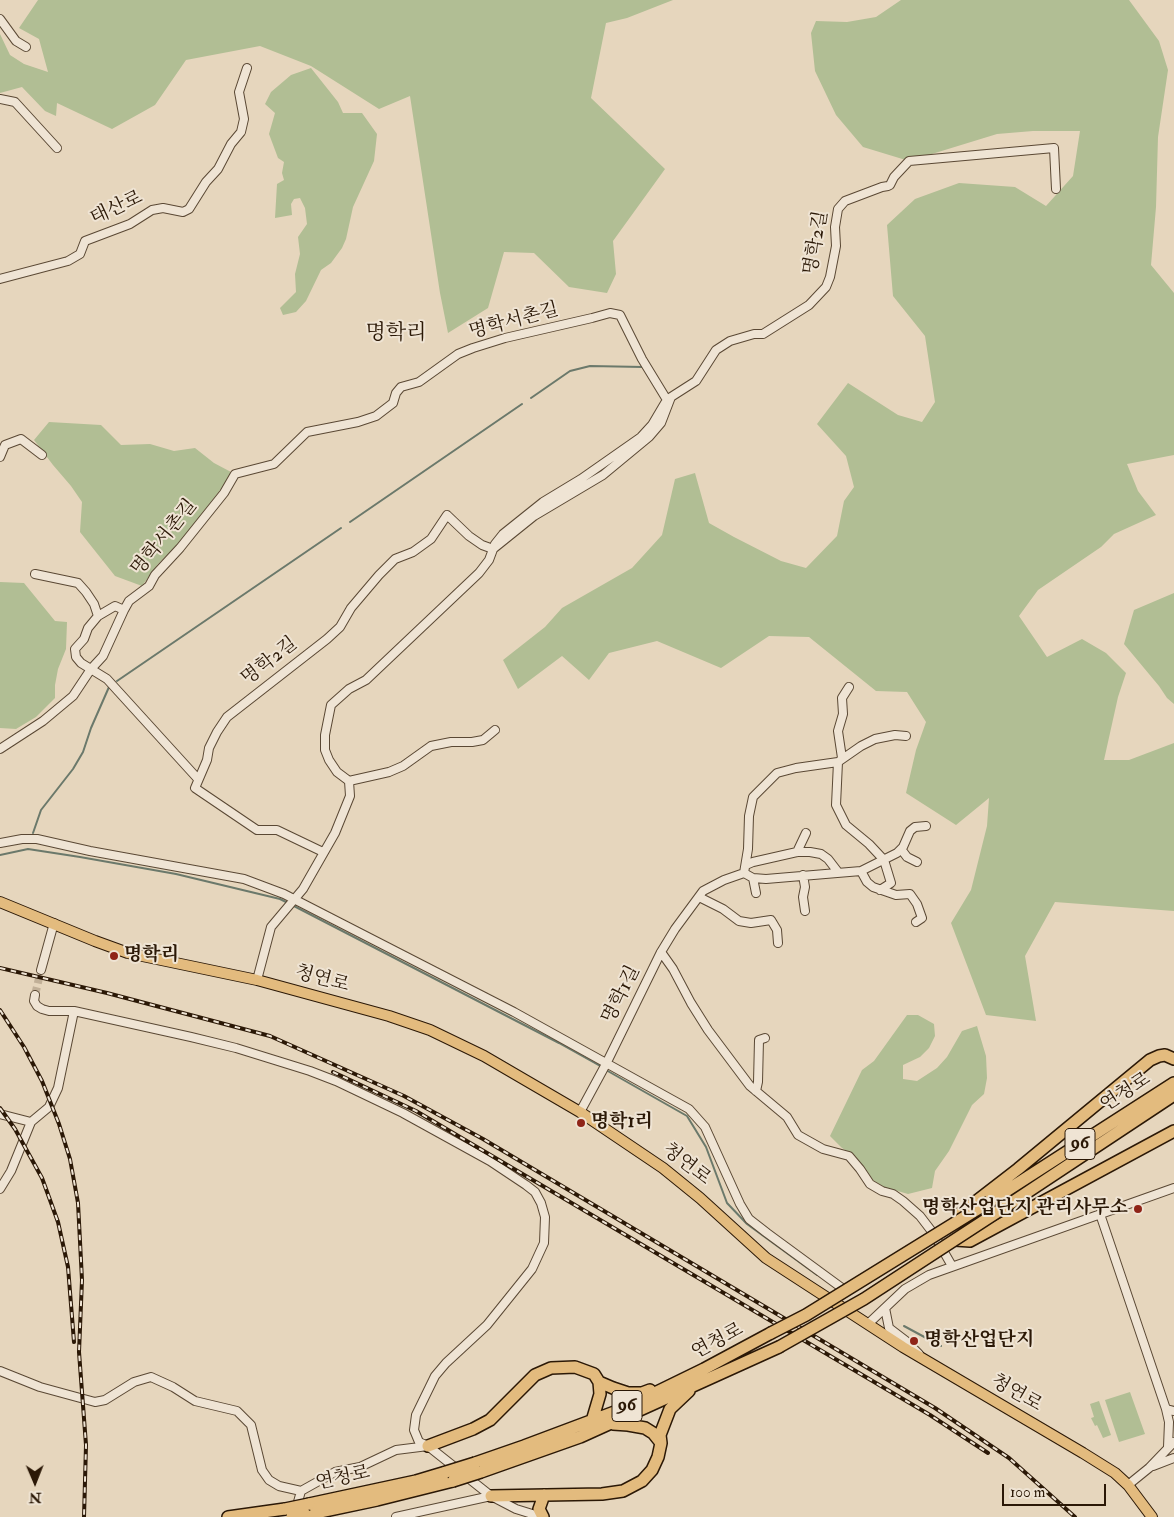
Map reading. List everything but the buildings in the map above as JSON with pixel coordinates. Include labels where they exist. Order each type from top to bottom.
[{"type":"highway","points":[[987,1198],[1150,1060],[1165,1055],[1174,1059]]},
{"type":"highway","name":"연청로","points":[[228,1517],[290,1514],[408,1482],[450,1476],[478,1467],[592,1421],[680,1381],[806,1315],[958,1221],[987,1198],[1173,1090]]},
{"type":"highway","name":"연청로","points":[[478,1467],[529,1456],[609,1424],[778,1347],[864,1299],[955,1240],[1173,1090]]},
{"type":"highway","points":[[955,1240],[970,1241],[1174,1131]]},
{"type":"highway","points":[[1161,1138],[1174,1138]]},
{"type":"highway","points":[[428,1446],[473,1429],[490,1420],[535,1375],[551,1368],[574,1366],[594,1374],[599,1382],[600,1394],[592,1421]]},
{"type":"highway","points":[[599,1382],[628,1393],[642,1393],[680,1381]]},
{"type":"highway","points":[[491,1496],[602,1494],[623,1491],[642,1482],[652,1470],[658,1457],[660,1435],[670,1409],[697,1383]]},
{"type":"highway","points":[[609,1424],[628,1424],[645,1428],[653,1433],[660,1443]]},
{"type":"highway","points":[[542,1517],[539,1509],[544,1495]]},
{"type":"main road","name":"청연로","points":[[0,902],[128,953],[257,980],[389,1016],[430,1030],[484,1056],[580,1112],[663,1168],[700,1198],[766,1258],[925,1360],[1084,1453],[1115,1474],[1128,1485],[1152,1517]]},
{"type":"street","points":[[0,19],[16,41],[26,47]]},
{"type":"street","name":"태산로","points":[[0,279],[68,261],[80,254],[85,241],[130,224],[152,210],[163,208],[183,212],[189,209],[206,182],[218,169],[231,144],[241,132],[244,119],[239,92],[248,68]]},
{"type":"street","points":[[0,99],[15,102],[57,148]]},
{"type":"street","name":"명학2길","points":[[350,781],[337,772],[325,750],[325,735],[331,705],[349,689],[366,680],[480,574],[503,534],[518,520],[641,437],[652,425],[671,397],[696,381],[716,350],[730,341],[754,334],[763,334],[809,306],[826,287],[830,277],[836,246],[838,209],[844,201],[889,185],[909,161],[1054,148],[1056,189]]},
{"type":"street","name":"명학서촌길","points":[[0,749],[43,721],[73,696],[91,669],[103,656],[129,602],[149,586],[224,493],[235,474],[274,464],[307,432],[376,416],[393,403],[396,393],[401,387],[418,382],[458,354],[473,348],[505,338],[610,312],[620,315],[642,359],[668,401]]},
{"type":"street","points":[[0,457],[5,445],[21,439],[42,455]]},
{"type":"street","name":"명학2길","points":[[198,779],[207,760],[209,748],[227,717],[327,639],[340,627],[351,608],[379,575],[395,559],[413,552],[430,539],[447,515],[469,536],[482,545],[493,549]]},
{"type":"street","points":[[35,574],[78,583],[94,604],[98,616]]},
{"type":"street","points":[[124,610],[115,606],[98,616],[88,628],[84,639],[75,649],[76,657],[81,663],[107,679],[198,779],[195,788],[258,830],[277,830],[323,852]]},
{"type":"street","points":[[849,687],[842,698],[843,714],[838,731],[840,760],[836,805],[846,824],[884,860],[891,883],[880,890]]},
{"type":"street","points":[[257,980],[271,927],[286,911],[311,876],[335,833],[350,796],[350,781],[389,772],[403,766],[430,746],[451,742],[483,740],[496,730]]},
{"type":"street","points":[[756,893],[753,878],[745,869],[749,816],[753,797],[777,773],[840,760],[860,746],[875,739],[895,735],[906,736]]},
{"type":"street","points":[[753,878],[766,879],[861,870],[884,860],[900,849],[910,831],[915,827],[926,826]]},
{"type":"street","points":[[797,852],[806,833]]},
{"type":"street","points":[[0,843],[22,839],[37,839],[244,880],[293,901],[514,1012],[690,1109],[705,1127],[740,1204],[750,1218],[767,1233],[846,1291]]},
{"type":"street","points":[[900,849],[907,857],[917,862]]},
{"type":"street","name":"명학1길","points":[[580,1112],[606,1064],[661,952],[675,929],[703,891],[745,869],[753,862],[797,852],[821,854],[828,859],[838,872]]},
{"type":"street","points":[[861,870],[867,882],[880,890],[896,895],[910,894],[917,904],[922,918],[916,922]]},
{"type":"street","points":[[803,874],[806,887],[803,897],[805,911]]},
{"type":"street","points":[[699,897],[723,909],[739,921],[751,923],[771,920],[777,930],[778,943]]},
{"type":"street","points":[[41,970],[54,923]]},
{"type":"street","points":[[661,952],[673,969],[708,1030],[750,1086],[786,1117],[798,1135],[823,1149],[849,1156],[870,1184],[882,1191],[893,1194],[920,1216],[933,1233],[952,1266]]},
{"type":"street","points":[[35,995],[34,1001],[37,1006],[49,1011],[74,1011],[209,1041],[310,1071],[366,1094],[433,1129],[514,1176],[535,1192],[545,1217],[544,1243],[540,1254],[532,1269],[501,1309],[435,1376],[416,1415],[414,1430],[419,1442],[428,1446],[491,1496],[516,1509],[542,1517]]},
{"type":"street","points":[[0,1189],[11,1172],[31,1122],[49,1107],[58,1088],[74,1011]]},
{"type":"street","points":[[756,1091],[759,1040],[765,1038]]},
{"type":"street","points":[[0,1114],[31,1122]]},
{"type":"street","points":[[868,1324],[913,1285],[929,1275],[1173,1189]]},
{"type":"street","points":[[1100,1214],[1170,1410],[1171,1445],[1149,1468],[1128,1485]]},
{"type":"street","points":[[885,1308],[889,1328],[906,1341],[925,1360]]},
{"type":"street","points":[[0,1371],[40,1387],[95,1402],[105,1400],[134,1382],[151,1377],[173,1387],[195,1401],[238,1411],[251,1425],[262,1470],[269,1480],[279,1486],[301,1491]]},
{"type":"street","points":[[290,1514],[301,1491],[335,1472],[360,1467],[396,1450],[428,1446]]},
{"type":"street","points":[[1149,1468],[1174,1458]]},
{"type":"street","points":[[396,1517],[491,1496]]},
{"type":"green space","points":[[38,0],[673,0],[627,18],[606,23],[591,98],[665,169],[613,241],[616,274],[607,293],[569,287],[534,253],[504,252],[488,308],[448,333],[440,293],[410,96],[379,109],[311,66],[260,46],[186,60],[155,105],[112,129],[57,103],[56,116],[45,111],[22,87],[0,93],[0,34],[10,55],[24,64],[48,72],[39,39],[19,28]]},
{"type":"green space","points":[[901,0],[1129,0],[1159,41],[1168,70],[1158,137],[1156,207],[1151,265],[1174,293],[1174,455],[1127,464],[1138,491],[1156,515],[1114,534],[1101,547],[1038,590],[1019,616],[1047,657],[1082,639],[1106,653],[1126,673],[1118,697],[1104,760],[1129,760],[1174,743],[1174,911],[1055,902],[1025,956],[1036,1021],[986,1015],[951,923],[971,890],[987,826],[989,798],[956,825],[906,793],[916,750],[926,722],[907,692],[876,691],[809,637],[769,636],[721,668],[657,641],[609,653],[589,680],[562,656],[518,689],[503,660],[545,627],[562,608],[632,568],[662,535],[675,479],[695,473],[709,523],[781,561],[806,568],[837,536],[844,501],[854,487],[846,456],[817,424],[848,383],[898,415],[922,422],[935,402],[925,336],[893,296],[887,225],[915,199],[959,183],[1015,187],[1046,206],[1073,176],[1080,131],[1033,131],[997,134],[909,161],[863,147],[836,115],[815,71],[811,33],[816,21],[847,22],[876,17]]},
{"type":"green space","points":[[311,68],[338,102],[343,113],[362,113],[377,134],[374,161],[353,207],[346,239],[342,248],[331,263],[321,270],[306,301],[296,312],[283,315],[280,308],[296,292],[295,274],[300,254],[298,237],[307,224],[305,208],[300,198],[294,199],[291,204],[292,215],[275,218],[277,184],[284,180],[282,173],[284,162],[278,158],[269,134],[275,113],[265,104],[271,92],[291,75]]},
{"type":"green space","points":[[49,422],[101,425],[121,445],[150,444],[174,451],[195,448],[214,463],[231,472],[224,485],[180,542],[158,564],[142,586],[115,576],[80,532],[82,502],[34,440]]},
{"type":"green space","points":[[0,582],[24,583],[55,621],[67,622],[66,649],[58,669],[55,698],[36,717],[16,729],[0,728]]},
{"type":"green space","points":[[1174,593],[1174,704],[1167,698],[1124,644],[1134,610]]},
{"type":"green space","points":[[907,1015],[918,1015],[934,1024],[935,1036],[929,1048],[920,1057],[903,1065],[903,1079],[917,1081],[937,1068],[947,1057],[962,1031],[977,1026],[986,1056],[987,1078],[984,1094],[972,1105],[949,1151],[935,1171],[932,1188],[908,1194],[884,1187],[873,1180],[856,1157],[842,1148],[830,1136],[862,1070],[874,1061]]},
{"type":"green space","points":[[1130,1392],[1145,1434],[1119,1442],[1105,1400]]},
{"type":"green space","points":[[1099,1401],[1111,1435],[1103,1438],[1097,1425],[1095,1426],[1091,1418],[1094,1417],[1090,1404]]},
{"type":"waterway","points":[[531,398],[570,371],[590,366],[643,367]]},
{"type":"waterway","points":[[350,522],[522,404]]},
{"type":"waterway","points":[[117,681],[341,528]]},
{"type":"waterway","points":[[33,833],[41,810],[73,769],[83,752],[109,687]]},
{"type":"waterway","points":[[0,855],[28,849],[80,857],[176,874],[280,899],[288,903]]},
{"type":"waterway","points":[[292,905],[602,1067]]},
{"type":"waterway","points":[[606,1070],[687,1116],[706,1147],[727,1203],[747,1224],[817,1275]]},
{"type":"waterway","points":[[904,1326],[941,1346]]},
{"type":"tunnel","points":[[35,995],[41,970]]},
{"type":"railway","points":[[0,968],[107,993],[270,1036],[404,1096],[483,1139],[935,1408],[1009,1458],[1075,1517]]},
{"type":"railway","points":[[0,1010],[24,1047],[42,1081],[70,1159],[78,1203],[82,1280],[79,1352],[86,1445],[84,1517]]},
{"type":"railway","points":[[333,1072],[416,1111],[930,1415],[988,1453]]},
{"type":"railway","points":[[0,1108],[15,1129],[42,1178],[58,1222],[68,1267],[74,1342]]},
{"type":"place","name":"명학리","points":[[114,956]]},
{"type":"place","name":"명학1리","points":[[581,1123]]},
{"type":"place","name":"명학산업단지 관리사무소","points":[[1138,1209]]},
{"type":"place","name":"명학산업단지","points":[[914,1341]]},
{"type":"district","name":"명학리","points":[[396,334]]}]
